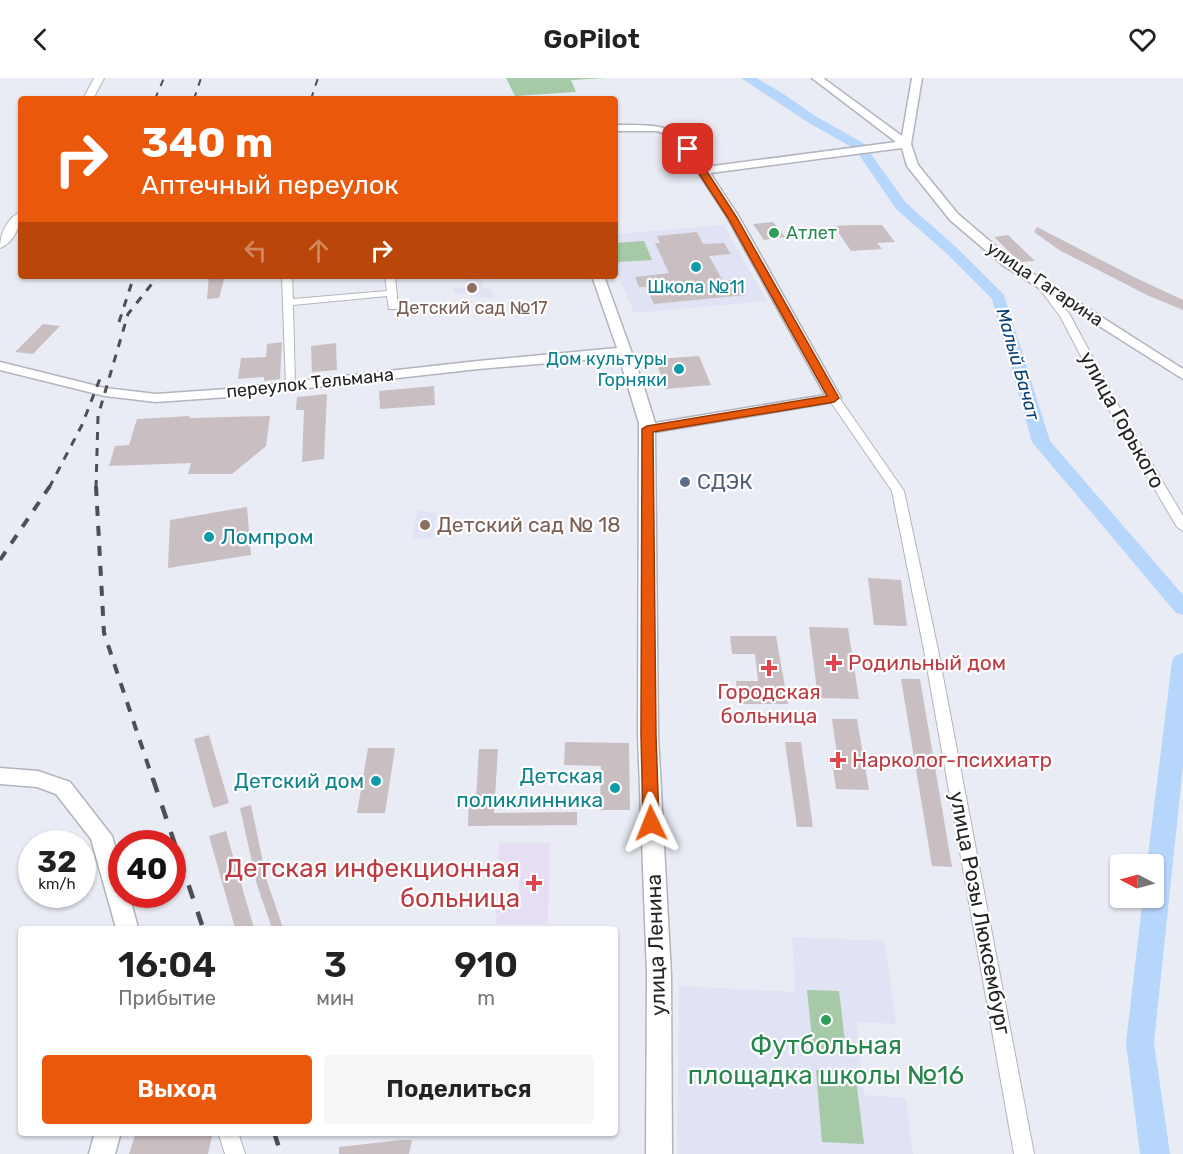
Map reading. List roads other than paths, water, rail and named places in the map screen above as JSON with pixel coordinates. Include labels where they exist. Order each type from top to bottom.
[{"type":"main road","points":[[90,96],[99,78]]},
{"type":"main road","points":[[0,244],[18,220]]},
{"type":"street","points":[[817,78],[906,144]]},
{"type":"street","points":[[906,144],[918,78]]},
{"type":"street","name":"улица Розы Люксембург","points":[[618,128],[646,126],[669,132],[688,149],[733,218],[834,398],[898,491],[933,663],[1024,1154]]},
{"type":"street","points":[[702,171],[906,144]]},
{"type":"street","name":"улица Гагарина","points":[[906,144],[913,165],[954,217],[1008,263],[1183,375]]},
{"type":"street","points":[[287,279],[290,385]]},
{"type":"street","points":[[390,279],[393,307]]},
{"type":"street","name":"улица Ленина","points":[[599,279],[636,384],[647,429],[648,735],[659,974],[659,1154]]},
{"type":"street","name":"улица Горького","points":[[1041,284],[1065,315],[1123,425],[1183,527]]},
{"type":"street","points":[[288,302],[392,293]]},
{"type":"street","name":"переулок Тельмана","points":[[0,366],[105,392],[156,398],[228,393],[623,352]]},
{"type":"street","points":[[647,429],[834,398]]},
{"type":"street","points":[[0,776],[38,779],[63,788],[101,836],[126,926]]},
{"type":"street","points":[[102,1154],[107,1136]]},
{"type":"street","points":[[229,1136],[235,1154]]},
{"type":"waterway","name":"Малый Бачат","points":[[747,78],[859,146],[901,206],[951,250],[999,298],[1041,442],[1183,608]]},
{"type":"waterway","name":"Малый Бачат","points":[[1155,1154],[1140,1043],[1183,661]]},
{"type":"railway","points":[[156,96],[164,78]]},
{"type":"railway","points":[[195,96],[201,78]]},
{"type":"railway","points":[[312,96],[318,78]]},
{"type":"railway","points":[[119,322],[133,279]]},
{"type":"railway","points":[[96,487],[98,416],[128,314],[156,279]]},
{"type":"railway","points":[[49,488],[82,425],[101,376]]},
{"type":"railway","points":[[0,560],[50,486]]},
{"type":"railway","points":[[96,487],[104,633],[153,780]]},
{"type":"railway","points":[[153,779],[202,926]]},
{"type":"railway","points":[[275,1136],[281,1154]]},
{"type":"place","name":"Атлет","points":[[774,233]]},
{"type":"place","name":"Школа №11","points":[[696,267]]},
{"type":"place","name":"Детский сад №17","points":[[472,288]]},
{"type":"place","name":"Дом культуры Горняки","points":[[679,369]]},
{"type":"place","name":"СДЭК","points":[[685,482]]},
{"type":"place","name":"Детский сад № 18","points":[[425,525]]},
{"type":"place","name":"Ломпром","points":[[209,537]]},
{"type":"place","name":"Родильный дом","points":[[834,663]]},
{"type":"place","name":"Городская больница","points":[[769,668]]},
{"type":"place","name":"Нарколог-психиатр","points":[[838,760]]},
{"type":"place","name":"Детский дом","points":[[376,781]]},
{"type":"place","name":"Детская поликлинника","points":[[615,788]]},
{"type":"place","name":"Детская инфекционная больница","points":[[534,883]]},
{"type":"place","name":"Футбольная площадка школы №16","points":[[826,1020]]}]
